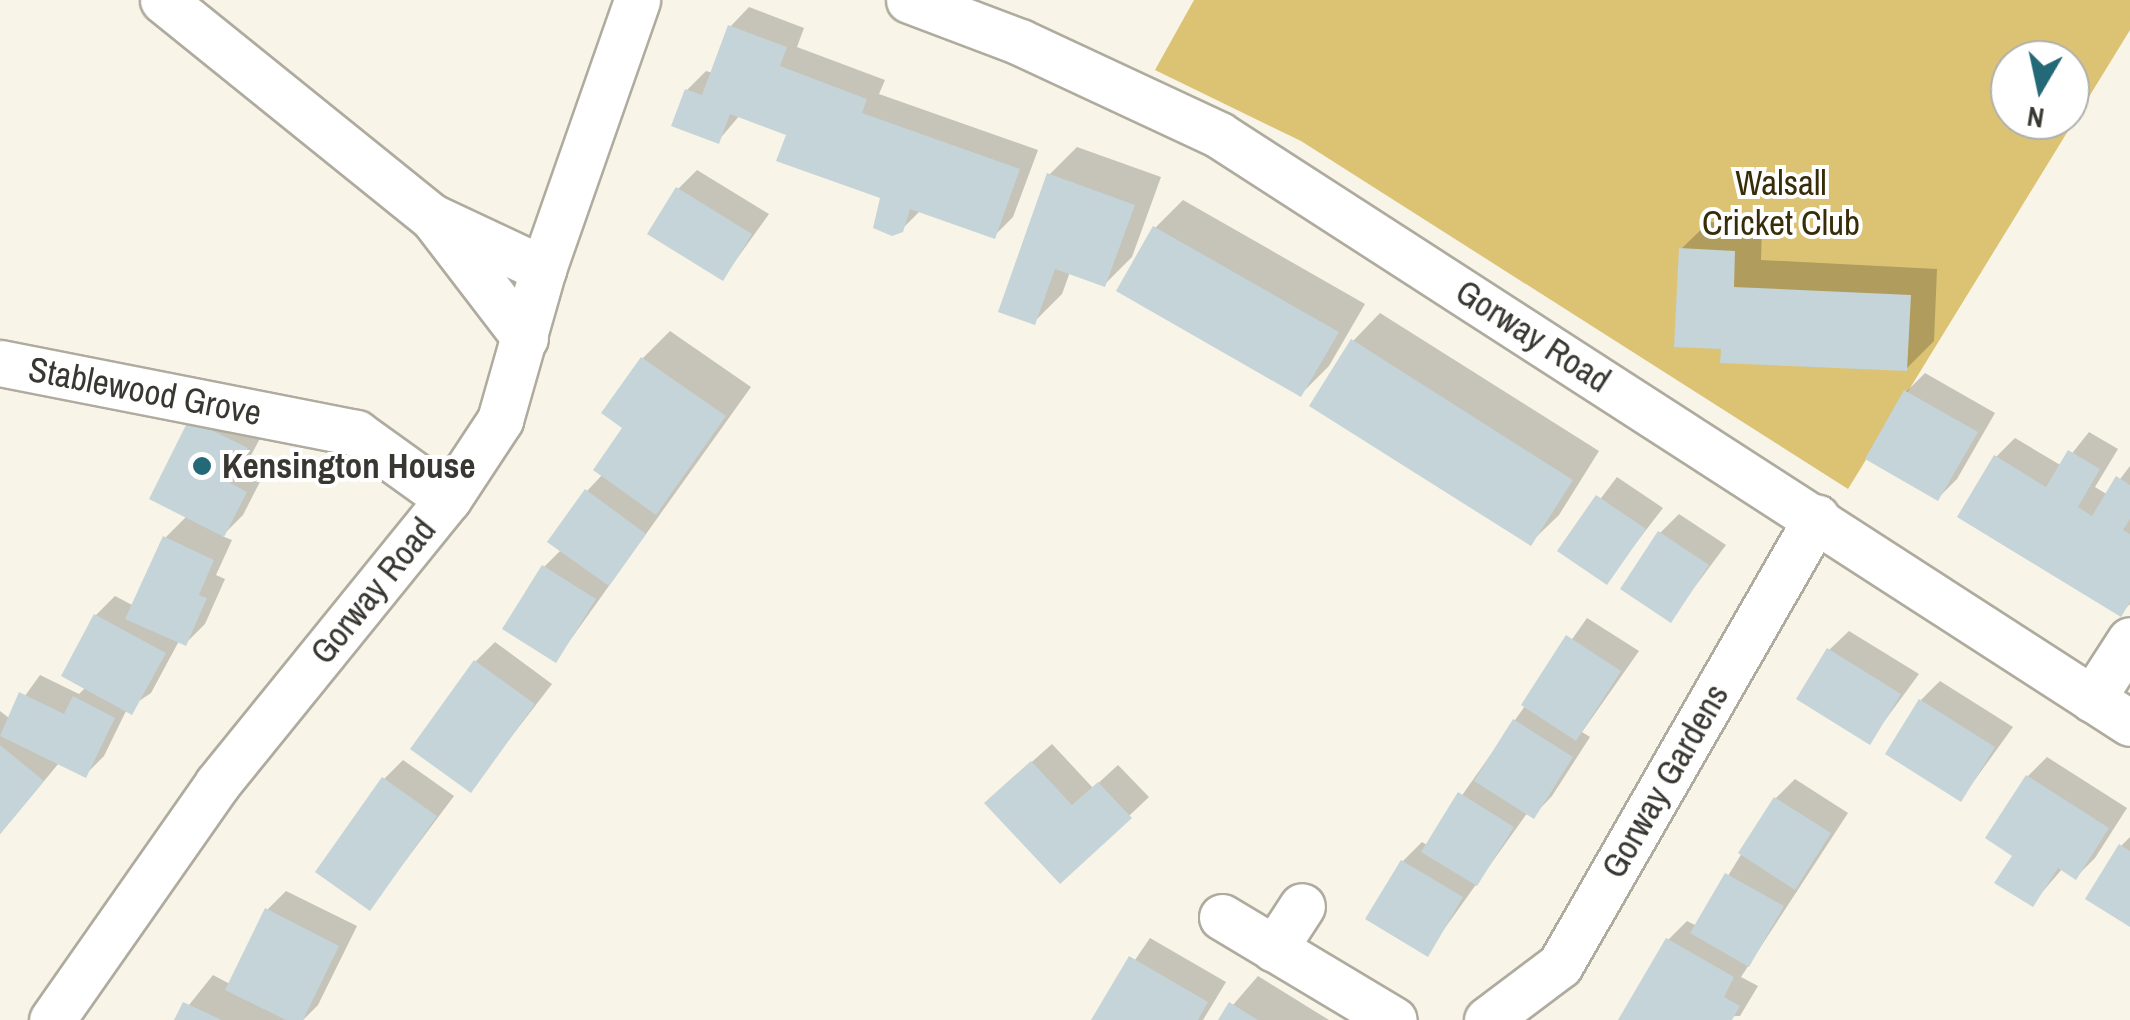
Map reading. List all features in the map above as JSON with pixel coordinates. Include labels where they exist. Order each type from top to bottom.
[{"type":"street","points":[[163,0],[432,217],[543,270]]},
{"type":"street","name":"Gorway Road","points":[[52,1020],[217,784],[448,499],[500,420],[543,270],[637,0]]},
{"type":"street","name":"Gorway Road","points":[[909,0],[1020,42],[1218,135],[1817,517],[2130,723]]},
{"type":"street","points":[[432,217],[525,338]]},
{"type":"street","name":"Stablewood Grove","points":[[0,362],[356,433],[448,499]]},
{"type":"street","name":"Gorway Gardens","points":[[1486,1020],[1560,965],[1817,517]]},
{"type":"street","points":[[2092,699],[2130,640]]},
{"type":"street","points":[[1274,949],[1302,906]]},
{"type":"street","points":[[1222,917],[1394,1020]]},
{"type":"green space","name":"Walsall Cricket Club","points":[[1194,0],[2130,0],[2130,30],[2090,95],[2090,40],[1990,40],[1990,140],[2062,140],[1848,489],[1301,141],[1155,70]]},
{"type":"building","points":[[728,25],[787,47],[780,66],[867,99],[862,113],[1020,169],[995,239],[910,209],[903,232],[892,236],[873,228],[880,198],[776,161],[786,135],[730,114],[719,144],[671,126],[685,89],[702,95]]},
{"type":"building","points":[[1047,173],[1135,205],[1105,287],[1055,269],[1035,325],[998,312]]},
{"type":"building","points":[[676,187],[752,234],[723,281],[647,234]]},
{"type":"building","points":[[1153,226],[1339,332],[1301,397],[1116,291]]},
{"type":"building","points":[[1679,248],[1735,251],[1734,287],[1911,295],[1907,371],[1720,363],[1721,349],[1674,347]]},
{"type":"building","points":[[1351,339],[1573,480],[1531,546],[1309,406]]},
{"type":"building","points":[[641,357],[726,416],[656,515],[593,470],[622,428],[601,413]]},
{"type":"building","points":[[1904,390],[1978,432],[1938,501],[1865,459]]},
{"type":"building","name":"Kensington House","points":[[189,419],[248,448],[230,483],[247,492],[224,537],[149,499]]},
{"type":"building","points":[[2068,450],[2100,469],[2078,507],[2092,516],[2116,476],[2130,485],[2130,519],[2123,530],[2130,534],[2130,602],[2121,617],[1957,517],[1994,455],[2046,487]]},
{"type":"building","points":[[585,489],[646,534],[609,586],[547,542]]},
{"type":"building","points":[[1596,495],[1646,529],[1607,585],[1557,551]]},
{"type":"building","points":[[1658,531],[1709,565],[1671,623],[1620,589]]},
{"type":"building","points":[[163,536],[214,560],[199,595],[207,598],[186,646],[125,619]]},
{"type":"building","points":[[542,565],[596,599],[556,663],[502,629]]},
{"type":"building","points":[[94,614],[166,653],[132,715],[61,676]]},
{"type":"building","points":[[1566,635],[1621,671],[1576,741],[1521,705]]},
{"type":"building","points":[[1827,648],[1901,694],[1870,745],[1796,699]]},
{"type":"building","points":[[474,660],[535,704],[471,793],[410,749]]},
{"type":"building","points":[[19,692],[64,714],[73,696],[115,718],[86,778],[0,736]]},
{"type":"building","points":[[1919,699],[1995,747],[1961,802],[1885,754]]},
{"type":"building","points":[[1513,719],[1573,757],[1534,819],[1474,781]]},
{"type":"building","points":[[0,745],[44,781],[0,834]]},
{"type":"building","points":[[1031,761],[1072,805],[1098,782],[1132,818],[1060,884],[984,803]]},
{"type":"building","points":[[2026,775],[2109,828],[2076,880],[2058,868],[2033,907],[1994,883],[2012,856],[1985,838]]},
{"type":"building","points":[[382,777],[437,816],[370,911],[315,872]]},
{"type":"building","points":[[1458,792],[1514,827],[1477,886],[1421,852]]},
{"type":"building","points":[[1774,797],[1831,833],[1795,890],[1738,853]]},
{"type":"building","points":[[2119,844],[2130,851],[2130,927],[2085,899]]},
{"type":"building","points":[[1401,860],[1463,897],[1428,957],[1365,919]]},
{"type":"building","points":[[1725,873],[1784,906],[1749,967],[1690,933]]},
{"type":"building","points":[[265,908],[339,946],[303,1020],[286,1020],[225,990]]},
{"type":"building","points":[[1666,938],[1734,977],[1724,997],[1740,1006],[1732,1020],[1618,1020]]},
{"type":"building","points":[[1129,956],[1208,1002],[1198,1020],[1091,1020]]},
{"type":"building","points":[[183,1002],[222,1020],[174,1020]]},
{"type":"building","points":[[1229,1002],[1258,1020],[1218,1020]]},
{"type":"place","name":"Kensington House","points":[[202,466]]}]
